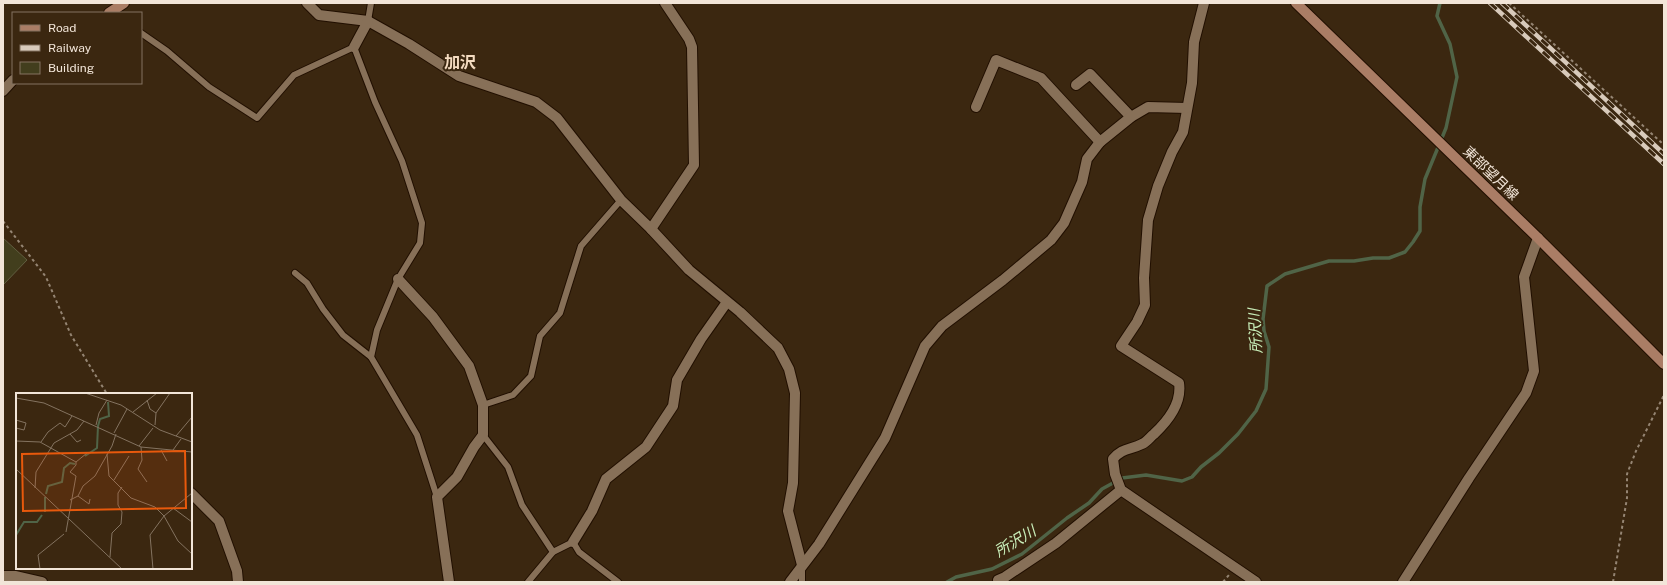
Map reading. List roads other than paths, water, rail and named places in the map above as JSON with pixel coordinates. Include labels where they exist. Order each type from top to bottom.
[{"type":"main road","points":[[112,12],[124,3]]},
{"type":"main road","name":"東部望月線","points":[[1296,3],[1538,238],[1664,364]]},
{"type":"street","points":[[307,3],[319,15],[368,21],[459,76],[536,102],[557,118],[621,200],[651,229],[689,270],[740,312],[778,348],[788,369],[795,393],[793,483],[788,511],[802,565]]},
{"type":"street","points":[[651,229],[694,165],[692,47],[689,39],[665,3]]},
{"type":"street","points":[[1204,3],[1194,42],[1192,83],[1183,132],[1172,152],[1158,186],[1148,220],[1144,278],[1145,305],[1137,322],[1121,346],[1179,383],[1180,388],[1176,407],[1166,423],[1144,443],[1120,452],[1113,460],[1115,474],[1121,490],[1256,582]]},
{"type":"street","points":[[354,47],[368,21]]},
{"type":"street","points":[[976,107],[996,60],[1041,78],[1100,142]]},
{"type":"street","points":[[1076,85],[1090,74],[1131,117]]},
{"type":"street","points":[[3,91],[12,81]]},
{"type":"street","points":[[790,582],[820,544],[885,438],[925,346],[942,326],[1003,280],[1050,240],[1064,223],[1082,182],[1087,158],[1100,142],[1131,117],[1148,107],[1187,108]]},
{"type":"street","points":[[1403,582],[1469,478],[1526,393],[1534,371],[1524,277],[1538,238]]},
{"type":"street","points":[[398,279],[433,317],[469,366],[483,406],[484,434],[474,447],[457,477],[437,496],[449,582]]},
{"type":"street","points":[[572,542],[592,511],[606,479],[646,447],[674,406],[677,380],[727,302]]},
{"type":"street","points":[[998,581],[1056,542],[1121,490]]},
{"type":"street","points":[[192,494],[219,520],[237,572],[238,582]]},
{"type":"street","points":[[3,576],[16,576],[42,582]]},
{"type":"lane","points":[[368,21],[370,3]]},
{"type":"lane","points":[[142,34],[167,51],[209,87],[257,118],[294,75],[354,47],[375,102],[402,161],[422,223],[420,242],[398,279],[377,330],[371,357]]},
{"type":"lane","points":[[483,406],[513,395],[531,376],[540,336],[560,313],[581,246],[621,200]]},
{"type":"lane","points":[[295,273],[307,283],[323,310],[343,335],[371,357],[417,435],[437,496]]},
{"type":"lane","points":[[484,434],[508,466],[522,505],[553,552]]},
{"type":"lane","points":[[528,582],[553,552],[572,542],[579,552],[618,582]]},
{"type":"lane","points":[[802,565],[802,582]]},
{"type":"waterway","name":"所沢川","points":[[947,582],[956,577],[992,569],[1022,554],[1067,518],[1089,503],[1102,489],[1122,478],[1146,475],[1182,481],[1192,477],[1238,434],[1256,411],[1266,389],[1269,347],[1264,331],[1263,319],[1267,286],[1285,274],[1329,261],[1354,261],[1373,258],[1389,258],[1405,252],[1420,231],[1420,207],[1425,179],[1446,128],[1457,77],[1450,44],[1437,16],[1440,3]]},
{"type":"railway","points":[[1490,3],[1664,164]]},
{"type":"railway","points":[[1502,3],[1664,154]]},
{"type":"district","name":"加沢","points":[[460,62]]}]
